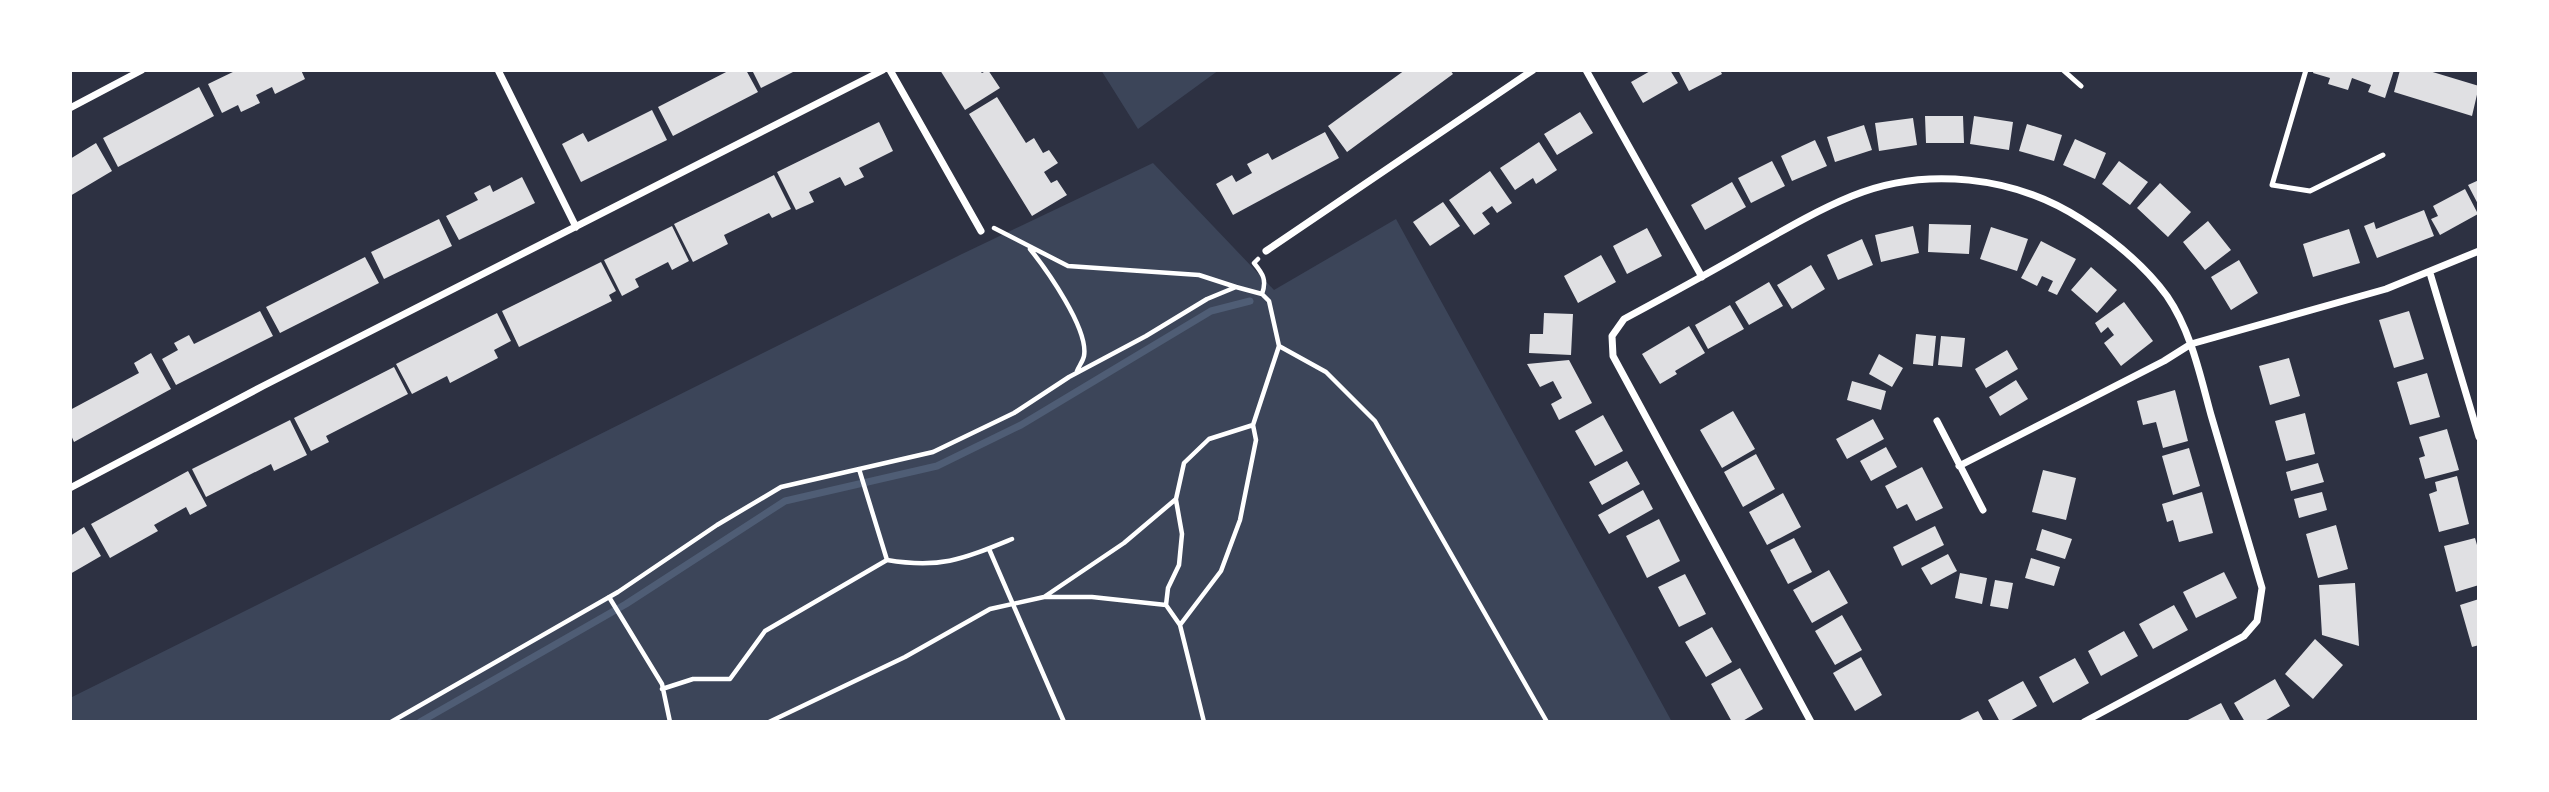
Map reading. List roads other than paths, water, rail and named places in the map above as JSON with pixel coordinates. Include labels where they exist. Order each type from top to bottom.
[{"type":"street","points":[[70,108],[142,70]]},
{"type":"street","points":[[498,70],[576,228]]},
{"type":"street","points":[[70,488],[263,386],[883,70]]},
{"type":"street","points":[[890,70],[920,118],[981,231]]},
{"type":"street","points":[[1266,251],[1533,70]]},
{"type":"street","points":[[1586,70],[1702,276]]},
{"type":"street","points":[[1811,722],[1613,356],[1612,336],[1624,319],[1806,218],[1855,195],[1901,182],[1944,178],[1986,182],[2026,192],[2064,208],[2100,231],[2135,261],[2167,297],[2191,344],[2262,588],[2257,621],[2244,636],[2084,722]]},
{"type":"street","points":[[1959,466],[2164,361],[2191,344],[2386,289],[2479,251]]},
{"type":"street","points":[[2430,273],[2479,437]]},
{"type":"street","points":[[1937,421],[1983,510]]},
{"type":"lane","points":[[2066,70],[2081,86]]},
{"type":"lane","points":[[2306,70],[2272,185],[2286,190],[2310,191],[2383,155]]},
{"type":"waterway","points":[[420,722],[626,604],[785,501],[937,466],[1021,425],[1211,311],[1250,301]]}]
